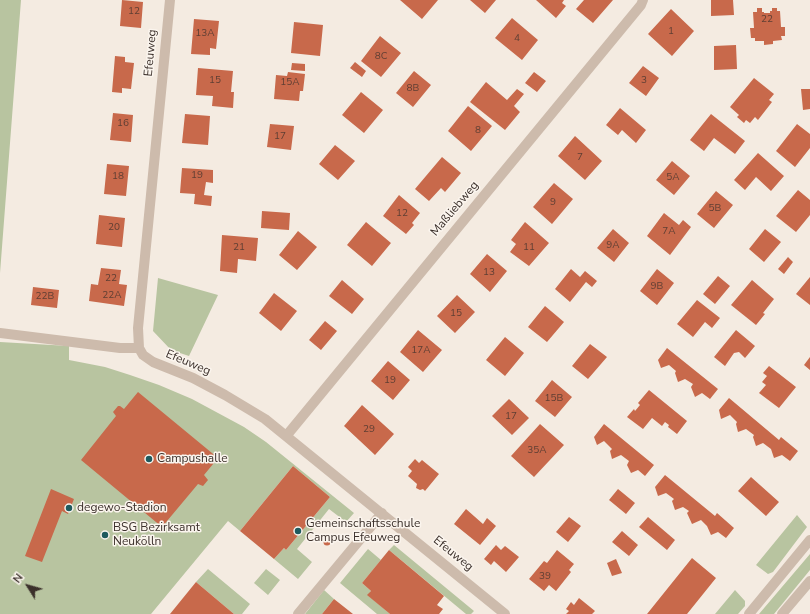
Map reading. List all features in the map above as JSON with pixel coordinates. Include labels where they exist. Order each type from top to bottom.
[{"type":"street","name":"Efeuweg","points":[[170,0],[138,328],[139,348],[143,354],[153,362],[193,378],[265,419],[287,435],[505,614]]},
{"type":"street","name":"Maßliebweg","points":[[287,435],[643,0]]},
{"type":"street","points":[[0,333],[120,348],[139,348]]},
{"type":"street","points":[[298,614],[382,513]]},
{"type":"street","points":[[749,614],[810,540]]},
{"type":"street","points":[[782,614],[810,581]]},
{"type":"green space","points":[[0,0],[21,0],[0,273]]},
{"type":"green space","points":[[158,278],[218,295],[189,356],[171,350],[153,331]]},
{"type":"green space","points":[[0,342],[69,346],[69,360],[105,367],[159,385],[192,399],[244,427],[266,442],[354,513],[346,522],[329,509],[297,549],[312,562],[298,579],[274,559],[284,548],[286,550],[330,497],[293,466],[240,531],[228,521],[151,614],[0,614]]},
{"type":"green space","points":[[797,515],[807,527],[773,572],[768,574],[756,565]]},
{"type":"green space","points":[[394,545],[474,611],[471,614],[466,614],[389,550]]},
{"type":"green space","points":[[368,549],[381,560],[362,583],[371,591],[368,595],[390,614],[377,614],[340,583]]},
{"type":"green space","points":[[810,554],[810,570],[774,614],[759,614]]},
{"type":"green space","points":[[208,569],[250,604],[242,614],[234,614],[196,582]]},
{"type":"green space","points":[[266,569],[280,580],[268,595],[254,583]]},
{"type":"green space","points":[[324,590],[334,599],[322,614],[305,614]]},
{"type":"green space","points":[[735,590],[745,601],[745,606],[738,614],[715,614]]},
{"type":"building","points":[[122,0],[143,2],[141,28],[120,26]]},
{"type":"building","points":[[400,0],[438,0],[422,19]]},
{"type":"building","points":[[470,0],[496,0],[485,13]]},
{"type":"building","points":[[536,0],[564,0],[562,3],[566,6],[556,18]]},
{"type":"building","points":[[584,0],[613,0],[593,23],[576,9]]},
{"type":"building","points":[[711,0],[733,0],[734,15],[711,16]]},
{"type":"building","points":[[757,8],[762,8],[762,12],[764,13],[770,13],[772,8],[777,8],[777,11],[780,11],[781,27],[785,27],[785,36],[781,36],[782,40],[773,41],[773,44],[764,45],[764,41],[755,41],[755,38],[751,38],[750,28],[754,28],[753,12],[757,12]]},
{"type":"building","points":[[671,9],[694,31],[672,56],[648,34]]},
{"type":"building","points":[[512,18],[538,40],[522,60],[495,38]]},
{"type":"building","points":[[194,19],[219,21],[216,49],[210,48],[210,55],[191,54]]},
{"type":"building","points":[[294,22],[323,25],[320,56],[291,53]]},
{"type":"building","points":[[380,36],[401,53],[381,77],[361,61]]},
{"type":"building","points":[[736,45],[737,69],[714,70],[714,46]]},
{"type":"building","points":[[115,56],[125,57],[125,62],[134,63],[131,89],[122,88],[122,93],[112,92]]},
{"type":"building","points":[[355,62],[366,71],[362,77],[350,68]]},
{"type":"building","points":[[292,63],[305,64],[305,71],[291,70]]},
{"type":"building","points":[[643,66],[659,78],[646,96],[629,83]]},
{"type":"building","points":[[198,68],[233,71],[231,92],[234,92],[233,108],[212,106],[213,96],[196,95]]},
{"type":"building","points":[[414,71],[431,85],[413,107],[396,93]]},
{"type":"building","points":[[288,72],[305,74],[303,91],[300,91],[299,101],[274,99],[276,75],[287,76]]},
{"type":"building","points":[[534,72],[546,81],[537,92],[525,83]]},
{"type":"building","points":[[754,78],[774,94],[769,100],[772,102],[758,120],[755,117],[750,123],[746,120],[744,123],[737,117],[739,115],[730,107]]},
{"type":"building","points":[[486,82],[507,100],[517,89],[524,94],[514,106],[520,112],[505,130],[470,102]]},
{"type":"building","points":[[801,89],[810,89],[810,109],[803,110]]},
{"type":"building","points":[[361,92],[383,110],[364,133],[342,115]]},
{"type":"building","points":[[468,106],[492,126],[471,151],[448,131]]},
{"type":"building","points":[[620,108],[646,130],[636,143],[622,130],[618,135],[606,125]]},
{"type":"building","points":[[113,113],[133,115],[131,142],[110,140]]},
{"type":"building","points":[[185,114],[210,116],[208,145],[182,143]]},
{"type":"building","points":[[711,114],[745,141],[735,154],[714,138],[704,151],[690,140]]},
{"type":"building","points":[[270,124],[294,126],[291,150],[267,147]]},
{"type":"building","points":[[797,124],[810,134],[810,148],[795,167],[776,151]]},
{"type":"building","points":[[575,136],[602,161],[585,180],[558,156]]},
{"type":"building","points":[[335,145],[355,161],[338,180],[319,164]]},
{"type":"building","points":[[758,153],[784,176],[771,191],[756,177],[745,190],[734,180]]},
{"type":"building","points":[[442,157],[461,173],[445,192],[441,188],[429,201],[415,189]]},
{"type":"building","points":[[672,161],[690,176],[674,195],[656,180]]},
{"type":"building","points":[[107,164],[129,166],[126,196],[104,194]]},
{"type":"building","points":[[182,168],[213,170],[213,183],[206,182],[204,195],[212,196],[211,206],[194,204],[195,194],[180,193]]},
{"type":"building","points":[[554,183],[573,199],[552,224],[533,207]]},
{"type":"building","points":[[798,190],[810,200],[810,215],[796,232],[776,216]]},
{"type":"building","points":[[716,191],[733,205],[714,228],[697,214]]},
{"type":"building","points":[[399,195],[420,213],[412,223],[414,225],[406,234],[383,216]]},
{"type":"building","points":[[262,211],[290,213],[289,230],[261,228]]},
{"type":"building","points":[[664,213],[679,225],[683,220],[691,227],[670,255],[647,236]]},
{"type":"building","points":[[99,215],[125,218],[122,247],[96,244]]},
{"type":"building","points":[[366,222],[391,243],[372,266],[347,245]]},
{"type":"building","points":[[525,222],[549,243],[529,266],[510,252],[516,244],[511,240]]},
{"type":"building","points":[[613,229],[629,243],[614,262],[597,248]]},
{"type":"building","points":[[765,229],[781,242],[764,262],[749,249]]},
{"type":"building","points":[[298,231],[317,247],[297,270],[279,255]]},
{"type":"building","points":[[222,235],[258,238],[256,261],[238,259],[237,273],[220,271]]},
{"type":"building","points":[[487,254],[507,271],[490,292],[470,274]]},
{"type":"building","points":[[788,257],[793,262],[784,274],[778,269]]},
{"type":"building","points":[[101,268],[121,270],[119,284],[127,285],[124,306],[89,301],[91,284],[98,285]]},
{"type":"building","points":[[571,269],[580,277],[585,271],[597,281],[592,287],[586,282],[570,302],[555,289]]},
{"type":"building","points":[[657,269],[674,283],[657,305],[640,291]]},
{"type":"building","points":[[718,276],[730,286],[715,304],[703,294]]},
{"type":"building","points":[[810,277],[810,305],[796,294]]},
{"type":"building","points":[[342,280],[364,299],[352,314],[329,296]]},
{"type":"building","points":[[752,280],[774,299],[756,325],[731,305]]},
{"type":"building","points":[[33,287],[59,290],[57,308],[31,305]]},
{"type":"building","points":[[274,293],[297,311],[281,331],[259,313]]},
{"type":"building","points":[[457,295],[475,312],[455,333],[437,316]]},
{"type":"building","points":[[697,300],[720,318],[712,328],[705,322],[693,337],[677,324]]},
{"type":"building","points":[[545,306],[564,322],[547,342],[528,327]]},
{"type":"building","points":[[325,321],[337,331],[321,350],[309,340]]},
{"type":"building","points":[[418,330],[442,350],[423,372],[400,352]]},
{"type":"building","points":[[736,330],[755,346],[745,358],[739,352],[734,353],[725,366],[714,357]]},
{"type":"building","points":[[505,337],[524,353],[505,376],[486,360]]},
{"type":"building","points":[[590,344],[607,357],[588,379],[572,366]]},
{"type":"building","points":[[667,348],[718,389],[710,399],[702,393],[695,397],[691,387],[693,384],[685,379],[678,382],[675,373],[676,371],[669,365],[661,368],[658,360]]},
{"type":"building","points":[[810,357],[810,370],[804,365]]},
{"type":"building","points":[[388,361],[410,380],[393,400],[371,381]]},
{"type":"building","points":[[769,366],[796,387],[779,408],[759,393],[766,385],[762,382],[767,376],[763,373]]},
{"type":"building","points":[[552,380],[572,397],[555,417],[535,401]]},
{"type":"building","points":[[649,390],[687,421],[677,434],[668,427],[669,425],[665,422],[662,426],[652,418],[643,429],[627,417],[640,405],[638,403]]},
{"type":"building","name":"Campushalle","points":[[138,392],[218,458],[204,475],[208,480],[203,486],[198,484],[162,527],[81,460],[116,416],[113,412],[118,406],[124,409]]},
{"type":"building","points":[[729,398],[779,440],[781,437],[798,451],[790,461],[782,455],[774,458],[771,449],[763,443],[756,446],[753,437],[754,435],[746,429],[738,432],[737,422],[730,415],[721,419],[719,410]]},
{"type":"building","points":[[509,399],[529,418],[512,435],[492,416]]},
{"type":"building","points":[[362,405],[394,434],[375,455],[344,426]]},
{"type":"building","points":[[540,424],[564,445],[534,477],[511,456]]},
{"type":"building","points":[[604,424],[654,465],[645,476],[638,470],[631,473],[627,465],[629,461],[621,455],[612,459],[610,451],[612,449],[604,441],[597,445],[594,437]]},
{"type":"building","points":[[415,459],[419,463],[422,460],[439,474],[425,491],[423,489],[420,490],[416,488],[417,484],[408,476],[412,471],[408,467]]},
{"type":"building","points":[[293,466],[330,497],[286,550],[284,548],[274,559],[240,531]]},
{"type":"building","points":[[665,475],[715,516],[717,513],[734,528],[726,538],[718,532],[711,535],[707,526],[701,520],[692,524],[687,513],[689,511],[683,507],[675,510],[672,501],[674,499],[666,493],[658,496],[655,487]]},
{"type":"building","points":[[751,477],[779,502],[766,516],[738,491]]},
{"type":"building","points":[[51,489],[74,499],[68,514],[62,511],[42,562],[25,556]]},
{"type":"building","points":[[618,489],[635,503],[626,514],[609,500]]},
{"type":"building","points":[[466,509],[483,524],[487,518],[496,526],[480,545],[454,524]]},
{"type":"building","points":[[569,517],[581,526],[568,542],[556,532]]},
{"type":"building","points":[[648,517],[675,540],[667,550],[639,527]]},
{"type":"building","points":[[622,531],[638,545],[629,556],[612,542]]},
{"type":"building","points":[[327,539],[330,542],[327,545],[324,542]]},
{"type":"building","points":[[496,545],[501,550],[505,546],[519,557],[506,572],[494,561],[491,565],[484,559]]},
{"type":"building","points":[[389,550],[444,596],[437,605],[443,609],[439,614],[390,614],[367,595],[371,591],[362,583]]},
{"type":"building","points":[[557,550],[574,564],[569,570],[571,572],[556,591],[549,585],[544,591],[529,579],[544,561],[547,563]]},
{"type":"building","points":[[692,558],[716,578],[687,614],[647,614]]},
{"type":"building","points":[[616,559],[622,573],[612,576],[607,563]]},
{"type":"building","points":[[196,582],[234,614],[170,614]]},
{"type":"building","points":[[579,598],[595,611],[592,614],[566,614],[569,611],[566,609],[571,602],[574,605]]},
{"type":"building","points":[[334,599],[353,614],[322,614]]},
{"type":"place","name":"Campushalle","points":[[149,459]]},
{"type":"place","name":"degewo-Stadion","points":[[69,508]]},
{"type":"place","name":"Gemeinschaftsschule Campus Efeuweg","points":[[298,531]]},
{"type":"place","name":"BSG Bezirksamt Neukölln","points":[[105,535]]}]
